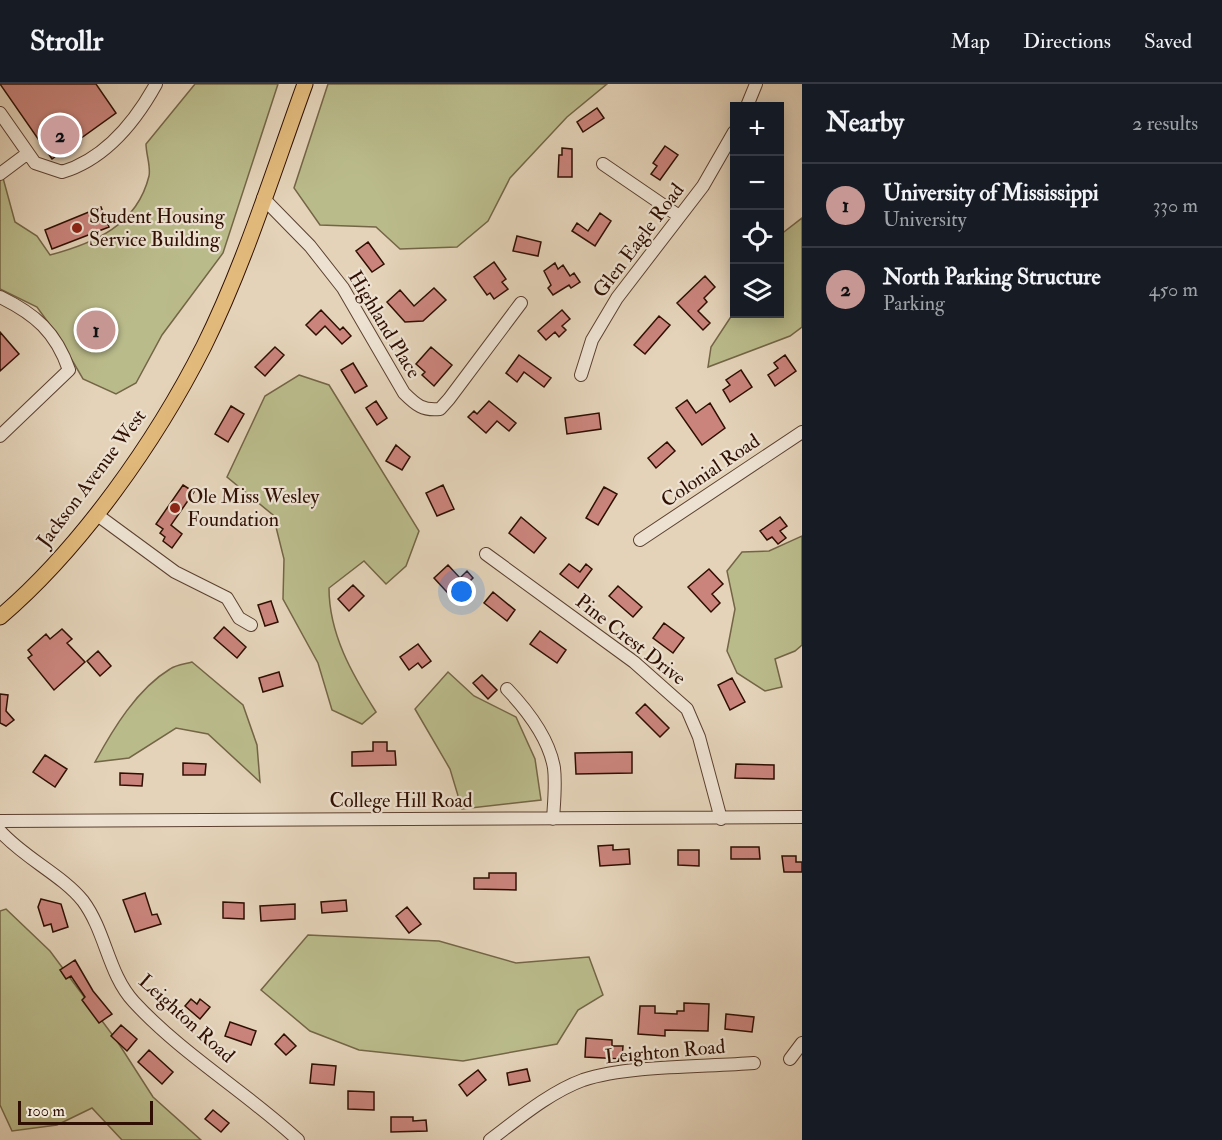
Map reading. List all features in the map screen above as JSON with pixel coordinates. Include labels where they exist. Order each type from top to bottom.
[{"type":"main road","name":"Jackson Avenue West","points":[[0,617],[55,562],[96,514],[137,460],[204,346],[238,269],[305,84]]},
{"type":"street","points":[[0,113],[35,163],[62,172],[88,162],[128,128],[156,84]]},
{"type":"street","points":[[749,102],[756,84]]},
{"type":"street","name":"Glen Eagle Road","points":[[581,375],[592,340],[617,298],[703,186],[730,140]]},
{"type":"street","points":[[0,174],[28,153]]},
{"type":"street","points":[[603,164],[679,216]]},
{"type":"street","name":"Highland Place","points":[[263,198],[310,246],[343,288],[404,393],[417,406],[428,411],[440,409],[449,399],[520,303]]},
{"type":"street","points":[[0,297],[42,322],[65,358],[69,370],[0,436]]},
{"type":"street","name":"Colonial Road","points":[[640,540],[802,432]]},
{"type":"street","points":[[96,514],[175,572],[227,598],[239,618],[252,625]]},
{"type":"street","name":"Pine Crest Drive","points":[[486,554],[634,662],[687,709],[699,737],[721,819]]},
{"type":"street","points":[[507,689],[535,724],[550,752],[554,770],[553,819]]},
{"type":"street","name":"College Hill Road","points":[[0,821],[802,817]]},
{"type":"street","name":"Leighton Road","points":[[0,831],[13,846],[71,889],[84,903],[97,926],[122,986],[134,1002],[193,1054],[298,1140]]},
{"type":"street","points":[[790,1059],[802,1043]]},
{"type":"street","name":"Leighton Road","points":[[490,1140],[548,1099],[581,1081],[608,1073],[754,1063]]},
{"type":"green space","points":[[195,84],[278,84],[223,253],[162,335],[136,383],[116,394],[83,379],[58,336],[37,307],[0,289],[0,167],[15,222],[37,236],[50,255],[98,238],[124,219],[135,207],[149,176],[146,144]]},
{"type":"green space","points":[[328,84],[607,84],[567,117],[510,178],[488,221],[457,247],[400,249],[376,227],[320,225],[294,188]]},
{"type":"green space","points":[[802,218],[802,327],[790,336],[708,367],[711,347],[730,318],[784,318],[784,232]]},
{"type":"green space","points":[[299,375],[329,385],[419,531],[406,566],[386,584],[364,561],[329,588],[333,621],[344,653],[376,712],[362,724],[332,710],[318,663],[283,599],[284,559],[273,515],[227,477],[265,396]]},
{"type":"green space","points":[[802,536],[802,645],[795,651],[775,659],[782,687],[765,691],[737,673],[727,651],[735,609],[727,571],[742,552],[769,551]]},
{"type":"green space","points":[[192,662],[243,705],[257,745],[260,782],[208,734],[176,728],[129,758],[95,762],[118,723],[147,687],[172,668]]},
{"type":"green space","points":[[448,672],[474,696],[516,717],[535,759],[541,800],[462,809],[450,769],[415,709]]},
{"type":"green space","points":[[6,909],[50,951],[117,1041],[153,1097],[201,1140],[122,1140],[92,1108],[57,1125],[12,1131],[0,1105],[0,911]]},
{"type":"green space","points":[[308,935],[439,941],[516,963],[589,957],[603,995],[578,1010],[557,1044],[463,1061],[359,1050],[310,1031],[261,990]]},
{"type":"building","points":[[0,84],[96,84],[116,113],[52,159]]},
{"type":"building","points":[[597,108],[604,118],[583,132],[577,122]]},
{"type":"building","points":[[665,146],[678,155],[660,180],[651,174],[657,166],[653,163]]},
{"type":"building","points":[[562,148],[572,149],[572,177],[558,177],[559,155],[562,155]]},
{"type":"building","name":"Student Housing Service Building","points":[[101,207],[109,227],[52,249],[45,230]]},
{"type":"building","points":[[600,213],[611,221],[595,246],[572,231],[577,223],[588,231]]},
{"type":"building","points":[[517,236],[541,242],[538,256],[513,251]]},
{"type":"building","points":[[368,242],[384,264],[372,272],[356,251]]},
{"type":"building","points":[[494,262],[506,279],[502,282],[508,289],[494,299],[490,293],[487,295],[474,277]]},
{"type":"building","points":[[555,263],[558,269],[563,265],[570,276],[574,273],[580,282],[571,288],[569,285],[553,295],[548,288],[551,285],[544,271]]},
{"type":"building","points":[[705,276],[715,287],[704,298],[707,302],[698,311],[710,323],[703,330],[677,303]]},
{"type":"building","points":[[434,288],[446,300],[423,321],[405,322],[387,302],[400,290],[414,306]]},
{"type":"building","points":[[321,310],[340,330],[343,327],[351,336],[342,344],[325,326],[316,335],[306,325]]},
{"type":"building","points":[[562,310],[570,319],[562,326],[566,330],[559,337],[555,332],[546,340],[538,331]]},
{"type":"building","points":[[659,316],[670,325],[645,354],[634,345]]},
{"type":"building","points":[[0,332],[19,354],[0,371]]},
{"type":"building","points":[[275,347],[284,355],[265,376],[255,367]]},
{"type":"building","points":[[431,347],[452,365],[434,386],[422,375],[425,372],[416,364]]},
{"type":"building","points":[[519,355],[551,378],[544,387],[524,372],[517,382],[506,373]]},
{"type":"building","points":[[785,355],[796,371],[775,386],[768,375],[778,368],[774,363]]},
{"type":"building","points":[[353,363],[367,386],[355,393],[341,370]]},
{"type":"building","points":[[741,370],[752,387],[730,402],[723,390],[730,385],[726,380]]},
{"type":"building","points":[[687,400],[696,413],[710,403],[725,428],[702,445],[676,408]]},
{"type":"building","points":[[376,401],[387,418],[377,425],[366,408]]},
{"type":"building","points":[[489,401],[516,423],[509,431],[497,421],[486,433],[468,417],[474,411],[477,414]]},
{"type":"building","points":[[231,406],[244,414],[228,442],[215,434]]},
{"type":"building","points":[[599,413],[601,429],[567,434],[565,418]]},
{"type":"building","points":[[667,442],[675,451],[656,468],[648,458]]},
{"type":"building","points":[[396,445],[410,457],[402,470],[386,461]]},
{"type":"building","name":"Ole Miss Wesley Foundation","points":[[183,485],[194,492],[171,525],[182,534],[172,548],[163,541],[165,537],[160,533],[163,529],[156,524]]},
{"type":"building","points":[[443,485],[454,509],[437,516],[426,493]]},
{"type":"building","points":[[604,487],[617,494],[598,525],[586,518]]},
{"type":"building","points":[[521,517],[546,538],[534,553],[509,533]]},
{"type":"building","points":[[780,517],[787,526],[780,531],[786,538],[778,544],[772,537],[767,540],[760,531]]},
{"type":"building","points":[[569,564],[580,572],[586,564],[592,569],[578,588],[560,574]]},
{"type":"building","points":[[448,565],[460,578],[467,571],[473,578],[467,584],[472,589],[457,603],[434,578]]},
{"type":"building","points":[[709,569],[723,584],[712,594],[720,603],[711,612],[688,587]]},
{"type":"building","points":[[353,585],[364,596],[349,611],[338,599]]},
{"type":"building","points":[[618,586],[642,607],[633,617],[609,596]]},
{"type":"building","points":[[493,592],[515,610],[507,621],[484,603]]},
{"type":"building","points":[[271,601],[278,622],[265,626],[258,605]]},
{"type":"building","points":[[664,623],[684,638],[673,653],[653,638]]},
{"type":"building","points":[[224,627],[246,647],[237,658],[214,638]]},
{"type":"building","points":[[62,629],[72,639],[67,643],[85,662],[54,690],[28,658],[32,655],[28,650],[46,634],[50,639]]},
{"type":"building","points":[[540,631],[566,650],[557,663],[530,644]]},
{"type":"building","points":[[418,644],[431,661],[422,668],[418,663],[409,670],[400,657]]},
{"type":"building","points":[[98,651],[111,666],[100,676],[87,661]]},
{"type":"building","points":[[279,672],[283,686],[263,692],[259,678]]},
{"type":"building","points":[[482,675],[497,690],[488,699],[473,683]]},
{"type":"building","points":[[732,678],[745,702],[730,710],[718,685]]},
{"type":"building","points":[[0,694],[8,695],[6,711],[14,720],[6,726],[0,723]]},
{"type":"building","points":[[645,704],[669,728],[660,737],[636,713]]},
{"type":"building","points":[[373,742],[387,742],[387,751],[395,751],[396,765],[352,766],[352,752],[373,751]]},
{"type":"building","points":[[632,752],[632,773],[576,774],[575,753]]},
{"type":"building","points":[[45,755],[67,769],[55,787],[33,772]]},
{"type":"building","points":[[183,763],[206,764],[205,775],[183,775]]},
{"type":"building","points":[[736,764],[774,765],[774,779],[735,778]]},
{"type":"building","points":[[120,773],[143,774],[142,786],[120,785]]},
{"type":"building","points":[[613,845],[613,850],[629,849],[630,864],[600,866],[598,846]]},
{"type":"building","points":[[731,847],[759,847],[760,859],[731,859]]},
{"type":"building","points":[[678,850],[699,850],[699,866],[678,865]]},
{"type":"building","points":[[782,856],[796,856],[796,862],[802,862],[802,872],[784,872]]},
{"type":"building","points":[[489,873],[516,873],[516,890],[474,889],[474,878],[489,878]]},
{"type":"building","points":[[145,893],[152,915],[157,914],[161,924],[135,932],[123,900]]},
{"type":"building","points":[[41,899],[61,904],[68,927],[53,932],[51,924],[44,926],[38,907]]},
{"type":"building","points":[[346,900],[347,911],[322,913],[321,902]]},
{"type":"building","points":[[223,902],[244,903],[244,919],[223,918]]},
{"type":"building","points":[[295,904],[295,919],[261,921],[260,906]]},
{"type":"building","points":[[407,907],[421,924],[409,933],[396,916]]},
{"type":"building","points":[[75,960],[93,991],[112,1014],[99,1023],[82,1000],[85,997],[71,976],[66,979],[60,970]]},
{"type":"building","points":[[191,999],[197,1004],[200,999],[210,1007],[200,1019],[185,1006]]},
{"type":"building","points":[[684,1003],[709,1004],[708,1031],[665,1030],[665,1036],[638,1034],[640,1006],[655,1006],[655,1013],[677,1014],[677,1011],[684,1011]]},
{"type":"building","points":[[726,1014],[754,1017],[752,1032],[725,1029]]},
{"type":"building","points":[[230,1022],[256,1031],[251,1045],[225,1036]]},
{"type":"building","points":[[121,1025],[137,1039],[127,1051],[111,1036]]},
{"type":"building","points":[[284,1034],[296,1046],[286,1055],[275,1044]]},
{"type":"building","points":[[586,1038],[612,1040],[612,1046],[623,1046],[622,1059],[585,1057]]},
{"type":"building","points":[[149,1050],[173,1072],[162,1084],[138,1062]]},
{"type":"building","points":[[312,1064],[336,1066],[334,1085],[310,1083]]},
{"type":"building","points":[[527,1069],[530,1081],[509,1085],[507,1073]]},
{"type":"building","points":[[478,1070],[486,1080],[467,1096],[459,1085]]},
{"type":"building","points":[[348,1091],[374,1092],[374,1110],[348,1109]]},
{"type":"building","points":[[213,1110],[229,1123],[221,1132],[205,1119]]},
{"type":"building","points":[[391,1117],[413,1117],[413,1121],[426,1120],[427,1131],[391,1132]]},
{"type":"place","name":"North Parking Structure","points":[[60,135]]},
{"type":"place","name":"Student Housing Service Building","points":[[77,228]]},
{"type":"place","name":"University of Mississippi","points":[[96,330]]},
{"type":"place","name":"Ole Miss Wesley Foundation","points":[[175,508]]}]
